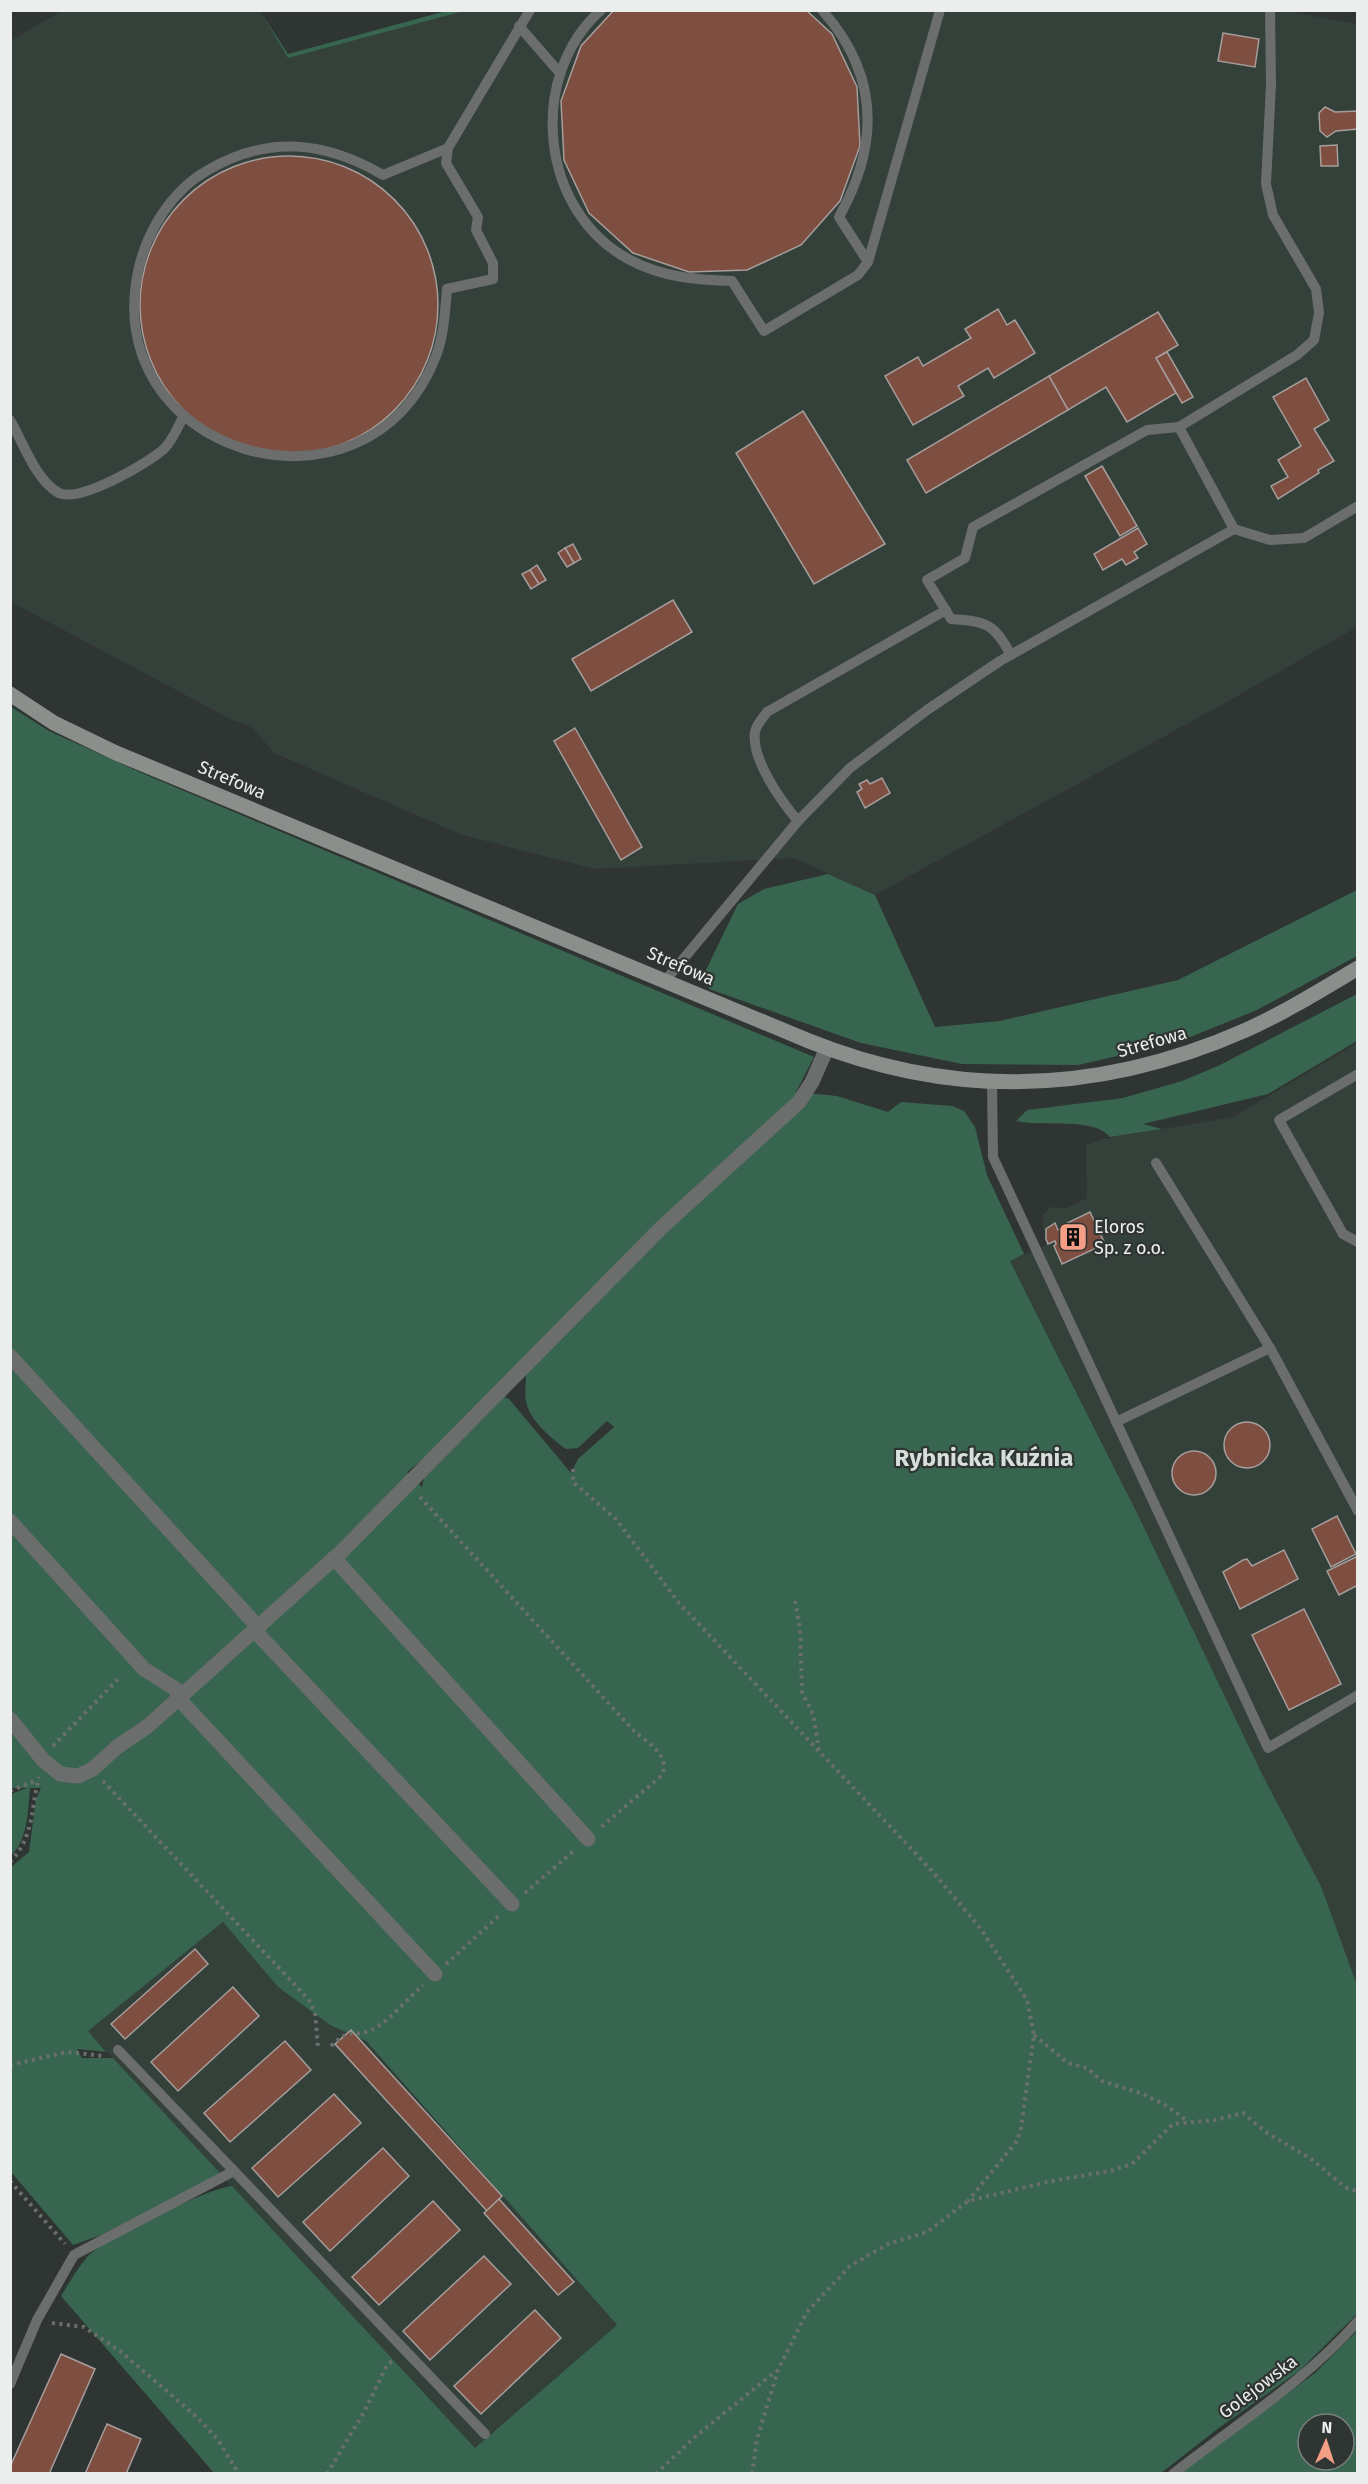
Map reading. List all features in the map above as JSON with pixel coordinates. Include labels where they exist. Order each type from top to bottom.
[{"type":"street","name":"Strefowa","points":[[10,694],[54,723],[100,746],[827,1048],[903,1072],[992,1083],[1087,1078],[1159,1063],[1247,1029],[1358,968]]},
{"type":"street","points":[[10,1719],[43,1760],[60,1774],[78,1776],[93,1769],[111,1752],[148,1726],[334,1558],[662,1227],[799,1102],[812,1082],[827,1048]]},
{"type":"street","points":[[10,1356],[257,1629],[512,1904]]},
{"type":"street","points":[[10,1521],[144,1669],[180,1695],[435,1974]]},
{"type":"street","points":[[334,1558],[588,1839]]},
{"type":"lane","points":[[448,148],[383,175],[346,155],[316,148],[284,146],[254,150],[225,160],[200,175],[176,196],[157,223],[144,249],[136,281],[133,310],[138,342],[148,367],[164,394],[183,417],[208,435],[235,448],[265,455],[295,457],[326,453],[353,444],[379,429],[402,409],[421,385],[436,357],[443,329],[447,289],[493,279],[494,263],[476,230],[478,217],[446,163],[448,148],[530,10]]},
{"type":"lane","points":[[601,10],[574,42],[559,72],[553,99],[556,165],[567,192],[583,219],[603,242],[629,260],[657,272],[690,279],[732,281],[764,331],[858,276],[868,262],[940,10]]},
{"type":"lane","points":[[822,10],[838,29],[856,60],[865,86],[869,116],[867,145],[858,176],[839,217],[868,262]]},
{"type":"lane","points":[[1011,655],[998,631],[976,620],[951,619],[927,580],[965,558],[973,527],[1147,430],[1179,427],[1297,355],[1314,340],[1319,314],[1316,289],[1273,215],[1266,184],[1271,84],[1270,10]]},
{"type":"lane","points":[[519,26],[559,72]]},
{"type":"lane","points":[[10,420],[38,470],[50,486],[62,494],[83,493],[104,486],[165,448],[183,417]]},
{"type":"lane","points":[[1179,427],[1234,529],[1270,540],[1304,538],[1358,506]]},
{"type":"lane","points":[[665,981],[798,821],[850,768],[927,710],[1011,655],[1234,529]]},
{"type":"lane","points":[[798,821],[784,804],[754,749],[756,729],[767,712],[946,610]]},
{"type":"lane","points":[[1358,1074],[1279,1120],[1343,1234],[1358,1242]]},
{"type":"lane","points":[[992,1083],[993,1157],[1268,1748],[1358,1695]]},
{"type":"lane","points":[[1156,1163],[1270,1348],[1358,1511]]},
{"type":"lane","points":[[1116,1422],[1270,1348]]},
{"type":"lane","points":[[119,2051],[485,2434]]},
{"type":"lane","points":[[10,2384],[37,2320],[74,2255],[234,2171]]},
{"type":"lane","name":"Golejowska","points":[[1173,2474],[1237,2422],[1293,2384],[1358,2321]]},
{"type":"path","points":[[573,1469],[573,1482],[616,1519],[679,1602],[933,1872],[981,1929],[1027,2000],[1034,2035],[1017,2141],[968,2201],[927,2232],[888,2244],[850,2266],[807,2312],[778,2370],[757,2439],[753,2474]]},
{"type":"path","points":[[795,1602],[800,1628],[802,1692],[813,1714],[819,1751]]},
{"type":"path","points":[[10,1862],[27,1839],[33,1795],[43,1760],[53,1744],[121,1676]]},
{"type":"path","points":[[93,1769],[309,2000],[315,2012],[318,2048]]},
{"type":"path","points":[[10,1791],[31,1782]]},
{"type":"path","points":[[1034,2035],[1068,2063],[1087,2068],[1102,2081],[1159,2102],[1188,2122]]},
{"type":"path","points":[[10,2065],[67,2052],[102,2056],[119,2051]]},
{"type":"path","points":[[968,2201],[1047,2182],[1110,2171],[1132,2164],[1167,2128],[1188,2122],[1215,2120],[1243,2113],[1267,2133],[1310,2158],[1345,2187],[1358,2192]]},
{"type":"path","points":[[10,2181],[74,2255]]},
{"type":"path","points":[[37,2320],[84,2327],[120,2351],[198,2418],[218,2439],[239,2474]]},
{"type":"path","points":[[327,2474],[364,2412],[387,2365],[404,2351]]},
{"type":"path","points":[[656,2474],[696,2436],[778,2370]]},
{"type":"shaded area","points":[[63,10],[260,11],[288,58],[464,10],[1281,10],[1357,24],[1357,627],[1227,702],[875,895],[794,858],[594,869],[462,835],[274,753],[250,725],[234,721],[11,602],[10,41]]},
{"type":"shaded area","points":[[1357,1043],[1357,1985],[1321,1886],[1263,1776],[1138,1515],[1010,1260],[1046,1245],[1042,1215],[1051,1207],[1067,1208],[1087,1198],[1086,1145],[1103,1139],[1233,1117]]},
{"type":"shaded area","points":[[223,1922],[278,1987],[330,2025],[365,2041],[617,2325],[475,2448],[87,2031]]},
{"type":"green space","points":[[260,11],[288,54],[446,11],[464,11],[288,58]]},
{"type":"green space","points":[[11,707],[49,731],[144,774],[814,1057],[796,1092],[837,1096],[888,1112],[901,1102],[952,1106],[964,1111],[975,1127],[987,1175],[1024,1254],[1010,1261],[1138,1515],[1263,1776],[1321,1886],[1357,1985],[1357,2314],[1299,2371],[1220,2427],[1161,2473],[214,2473],[61,2296],[83,2262],[97,2249],[134,2227],[202,2195],[232,2186],[475,2448],[617,2325],[366,2041],[330,2025],[278,1987],[223,1922],[88,2031],[106,2052],[77,2049],[82,2058],[113,2058],[221,2174],[101,2235],[73,2245],[11,2172],[11,1867],[29,1852],[36,1799],[41,1788],[30,1788],[24,1833],[11,1856],[11,1794],[27,1788],[10,1788]],"holes":[[[520,1368],[526,1376],[526,1398],[529,1411],[543,1430],[566,1449],[578,1448],[607,1421],[614,1427],[578,1459],[571,1473],[509,1399],[504,1397],[424,1478],[422,1487],[407,1472],[447,1440]]]},
{"type":"green space","points":[[828,874],[875,895],[935,1027],[1000,1021],[1178,980],[1357,890],[1357,956],[1257,1010],[1178,1042],[1078,1065],[962,1064],[861,1043],[709,989],[704,974],[738,904],[764,889]]},
{"type":"green space","points":[[1357,994],[1357,1041],[1268,1094],[1143,1124],[1162,1129],[1110,1137],[1092,1127],[1016,1121],[1027,1110],[1123,1098],[1182,1081],[1218,1066]]},
{"type":"green space","points":[[1357,2331],[1357,2473],[1179,2474],[1315,2373]]},
{"type":"building","points":[[614,10],[806,10],[832,34],[857,87],[860,146],[840,201],[801,245],[747,270],[689,272],[633,253],[589,213],[564,160],[561,101],[581,46]]},
{"type":"building","points":[[1223,33],[1259,39],[1255,67],[1218,61]]},
{"type":"building","points":[[1325,107],[1335,112],[1358,111],[1358,129],[1336,131],[1327,137],[1320,131],[1319,113]]},
{"type":"building","points":[[1337,145],[1338,166],[1321,166],[1320,146]]},
{"type":"building","points":[[289,156],[318,159],[346,168],[372,181],[394,200],[413,222],[426,248],[435,276],[438,305],[435,334],[426,362],[413,388],[394,410],[372,429],[346,442],[318,451],[289,454],[260,451],[232,442],[206,429],[184,410],[165,388],[152,362],[143,334],[140,305],[143,276],[152,248],[165,222],[184,200],[206,181],[232,168],[260,159]]},
{"type":"building","points":[[998,309],[1007,325],[1015,320],[1035,353],[994,378],[988,368],[958,386],[964,396],[913,425],[885,376],[918,357],[923,366],[971,338],[965,329]]},
{"type":"building","points":[[1158,312],[1178,345],[1156,358],[1176,393],[1127,422],[1106,387],[1068,410],[1049,376]]},
{"type":"building","points":[[1167,352],[1193,397],[1182,403],[1156,358]]},
{"type":"building","points":[[1049,376],[1068,410],[926,493],[907,460]]},
{"type":"building","points":[[1306,378],[1329,420],[1314,429],[1334,461],[1278,499],[1271,486],[1288,477],[1278,460],[1301,446],[1273,397]]},
{"type":"building","points":[[803,411],[885,544],[814,584],[736,453]]},
{"type":"building","points":[[1102,466],[1137,526],[1120,536],[1085,476]]},
{"type":"building","points":[[1138,528],[1147,544],[1134,552],[1138,558],[1126,565],[1122,559],[1103,570],[1094,554]]},
{"type":"building","points":[[573,544],[581,559],[574,563],[565,548]]},
{"type":"building","points":[[565,548],[574,563],[567,567],[558,553]]},
{"type":"building","points":[[537,565],[546,580],[539,584],[530,570]]},
{"type":"building","points":[[530,570],[539,584],[531,589],[522,574]]},
{"type":"building","points":[[673,600],[692,632],[591,691],[572,659]]},
{"type":"building","points":[[575,728],[642,847],[621,860],[554,741]]},
{"type":"building","points":[[882,778],[890,793],[865,808],[857,792],[862,789],[859,784],[867,780],[870,784]]},
{"type":"building","name":"Eloros Sp. z o.o.","points":[[1090,1212],[1105,1244],[1062,1264],[1054,1246],[1055,1241],[1048,1244],[1046,1229],[1055,1223],[1058,1230],[1062,1228],[1061,1226]]},
{"type":"building","points":[[1247,1422],[1263,1429],[1270,1445],[1263,1461],[1247,1468],[1231,1461],[1224,1445],[1231,1429]]},
{"type":"building","points":[[1194,1451],[1210,1457],[1216,1473],[1210,1489],[1194,1495],[1178,1489],[1172,1473],[1178,1457]]},
{"type":"building","points":[[1337,1516],[1356,1554],[1331,1567],[1312,1529]]},
{"type":"building","points":[[1284,1550],[1298,1579],[1240,1609],[1223,1572],[1243,1560],[1247,1559],[1252,1566]]},
{"type":"building","points":[[1358,1556],[1358,1585],[1339,1595],[1327,1571]]},
{"type":"building","points":[[1304,1609],[1341,1684],[1289,1710],[1252,1635]]},
{"type":"building","points":[[195,1949],[208,1964],[125,2039],[111,2024]]},
{"type":"building","points":[[233,1987],[259,2016],[178,2091],[151,2062]]},
{"type":"building","points":[[351,2030],[502,2196],[487,2211],[335,2044]]},
{"type":"building","points":[[285,2041],[311,2070],[230,2142],[204,2113]]},
{"type":"building","points":[[334,2094],[361,2123],[278,2197],[252,2168]]},
{"type":"building","points":[[383,2148],[409,2176],[330,2251],[303,2222]]},
{"type":"building","points":[[499,2199],[574,2282],[558,2295],[484,2213]]},
{"type":"building","points":[[433,2201],[460,2230],[379,2305],[352,2277]]},
{"type":"building","points":[[484,2256],[511,2284],[430,2360],[403,2331]]},
{"type":"building","points":[[535,2310],[561,2338],[481,2414],[454,2386]]},
{"type":"building","points":[[61,2354],[95,2369],[49,2474],[10,2474],[10,2467]]},
{"type":"building","points":[[107,2424],[141,2439],[126,2474],[85,2474]]},
{"type":"place","name":"Eloros Sp. z o.o.","points":[[1073,1237]]},
{"type":"district","name":"Rybnicka Kuźnia","points":[[984,1458]]}]
